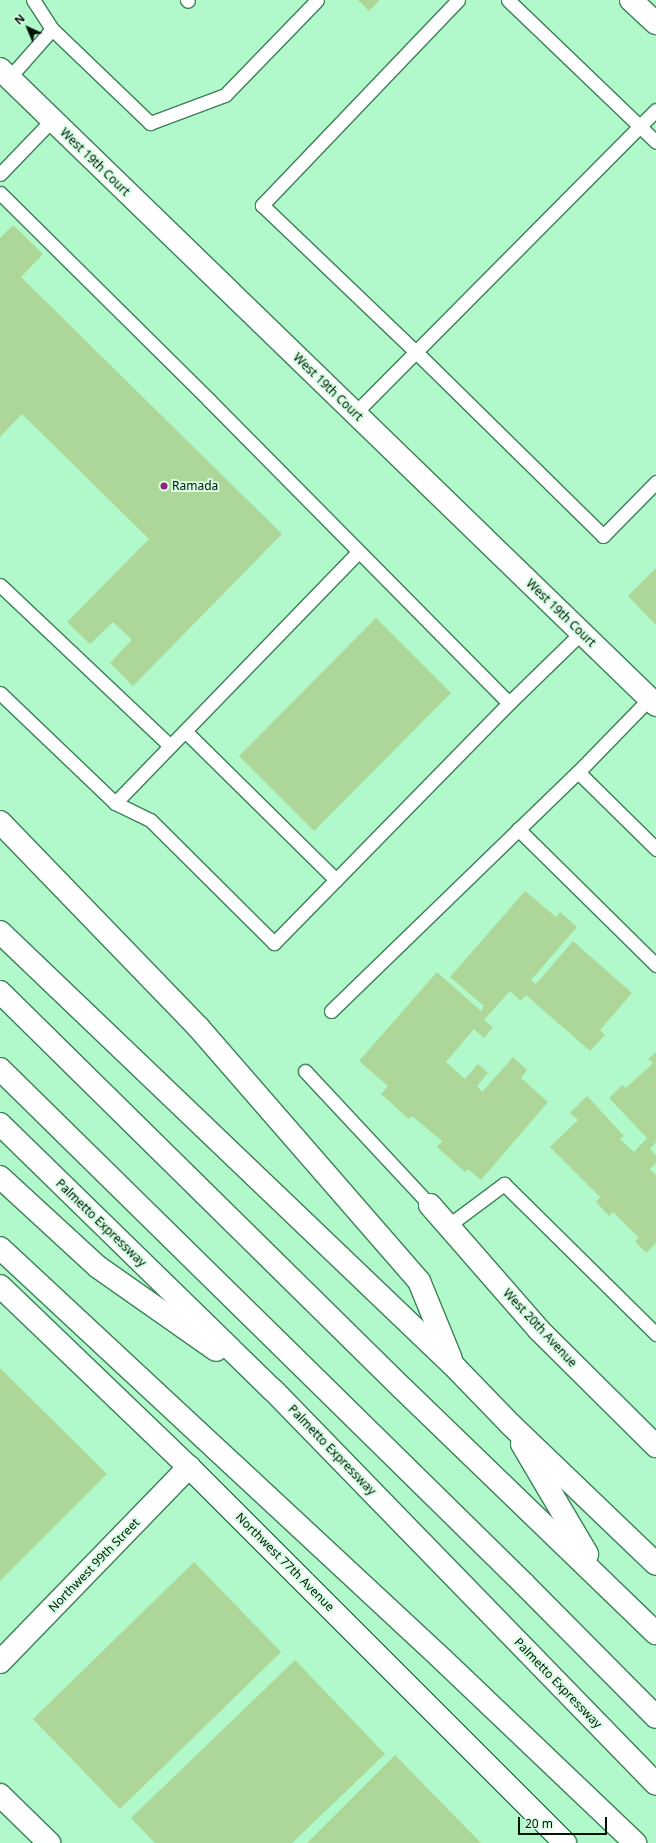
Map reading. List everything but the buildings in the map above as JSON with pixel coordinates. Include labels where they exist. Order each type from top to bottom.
[{"type":"main road","points":[[631,0],[656,23]]},
{"type":"main road","name":"West 19th Court","points":[[4,73],[653,702]]},
{"type":"main road","points":[[0,822],[199,1028],[419,1281],[454,1366]]},
{"type":"main road","points":[[0,932],[454,1366],[510,1424],[656,1564]]},
{"type":"main road","points":[[0,992],[402,1388],[607,1584],[656,1633]]},
{"type":"main road","points":[[0,1069],[524,1584],[656,1717]]},
{"type":"main road","name":"Palmetto Expressway","points":[[0,1124],[273,1390],[656,1784]]},
{"type":"main road","points":[[0,1177],[98,1267],[273,1390]]},
{"type":"main road","name":"West 20th Avenue","points":[[430,1205],[539,1330],[656,1446]]},
{"type":"main road","points":[[0,1248],[442,1658],[635,1843]]},
{"type":"main road","name":"Northwest 77th Avenue","points":[[0,1286],[189,1467],[565,1843]]},
{"type":"main road","points":[[510,1424],[555,1503],[607,1584]]},
{"type":"main road","name":"Northwest 99th Street","points":[[0,1662],[189,1467]]},
{"type":"main road","points":[[0,1795],[49,1843]]},
{"type":"lane","points":[[33,0],[52,29],[150,124],[225,95],[317,0]]},
{"type":"lane","points":[[458,0],[262,205],[416,352],[603,536],[656,482]]},
{"type":"lane","points":[[508,0],[656,142]]},
{"type":"lane","points":[[4,73],[52,29]]},
{"type":"lane","points":[[355,413],[656,110]]},
{"type":"lane","points":[[0,174],[52,120]]},
{"type":"lane","points":[[0,193],[214,405],[509,704]]},
{"type":"lane","points":[[115,803],[358,552]]},
{"type":"lane","points":[[0,585],[170,746]]},
{"type":"lane","points":[[0,693],[115,803],[150,820],[274,943],[581,633]]},
{"type":"lane","points":[[331,1011],[518,829],[653,702]]},
{"type":"lane","points":[[185,731],[336,880]]},
{"type":"lane","points":[[578,772],[656,849]]},
{"type":"lane","points":[[518,829],[656,965]]},
{"type":"lane","points":[[305,1071],[430,1205]]},
{"type":"lane","points":[[449,1225],[504,1184],[656,1334]]},
{"type":"place","name":"Ramada","points":[[164,486]]}]
